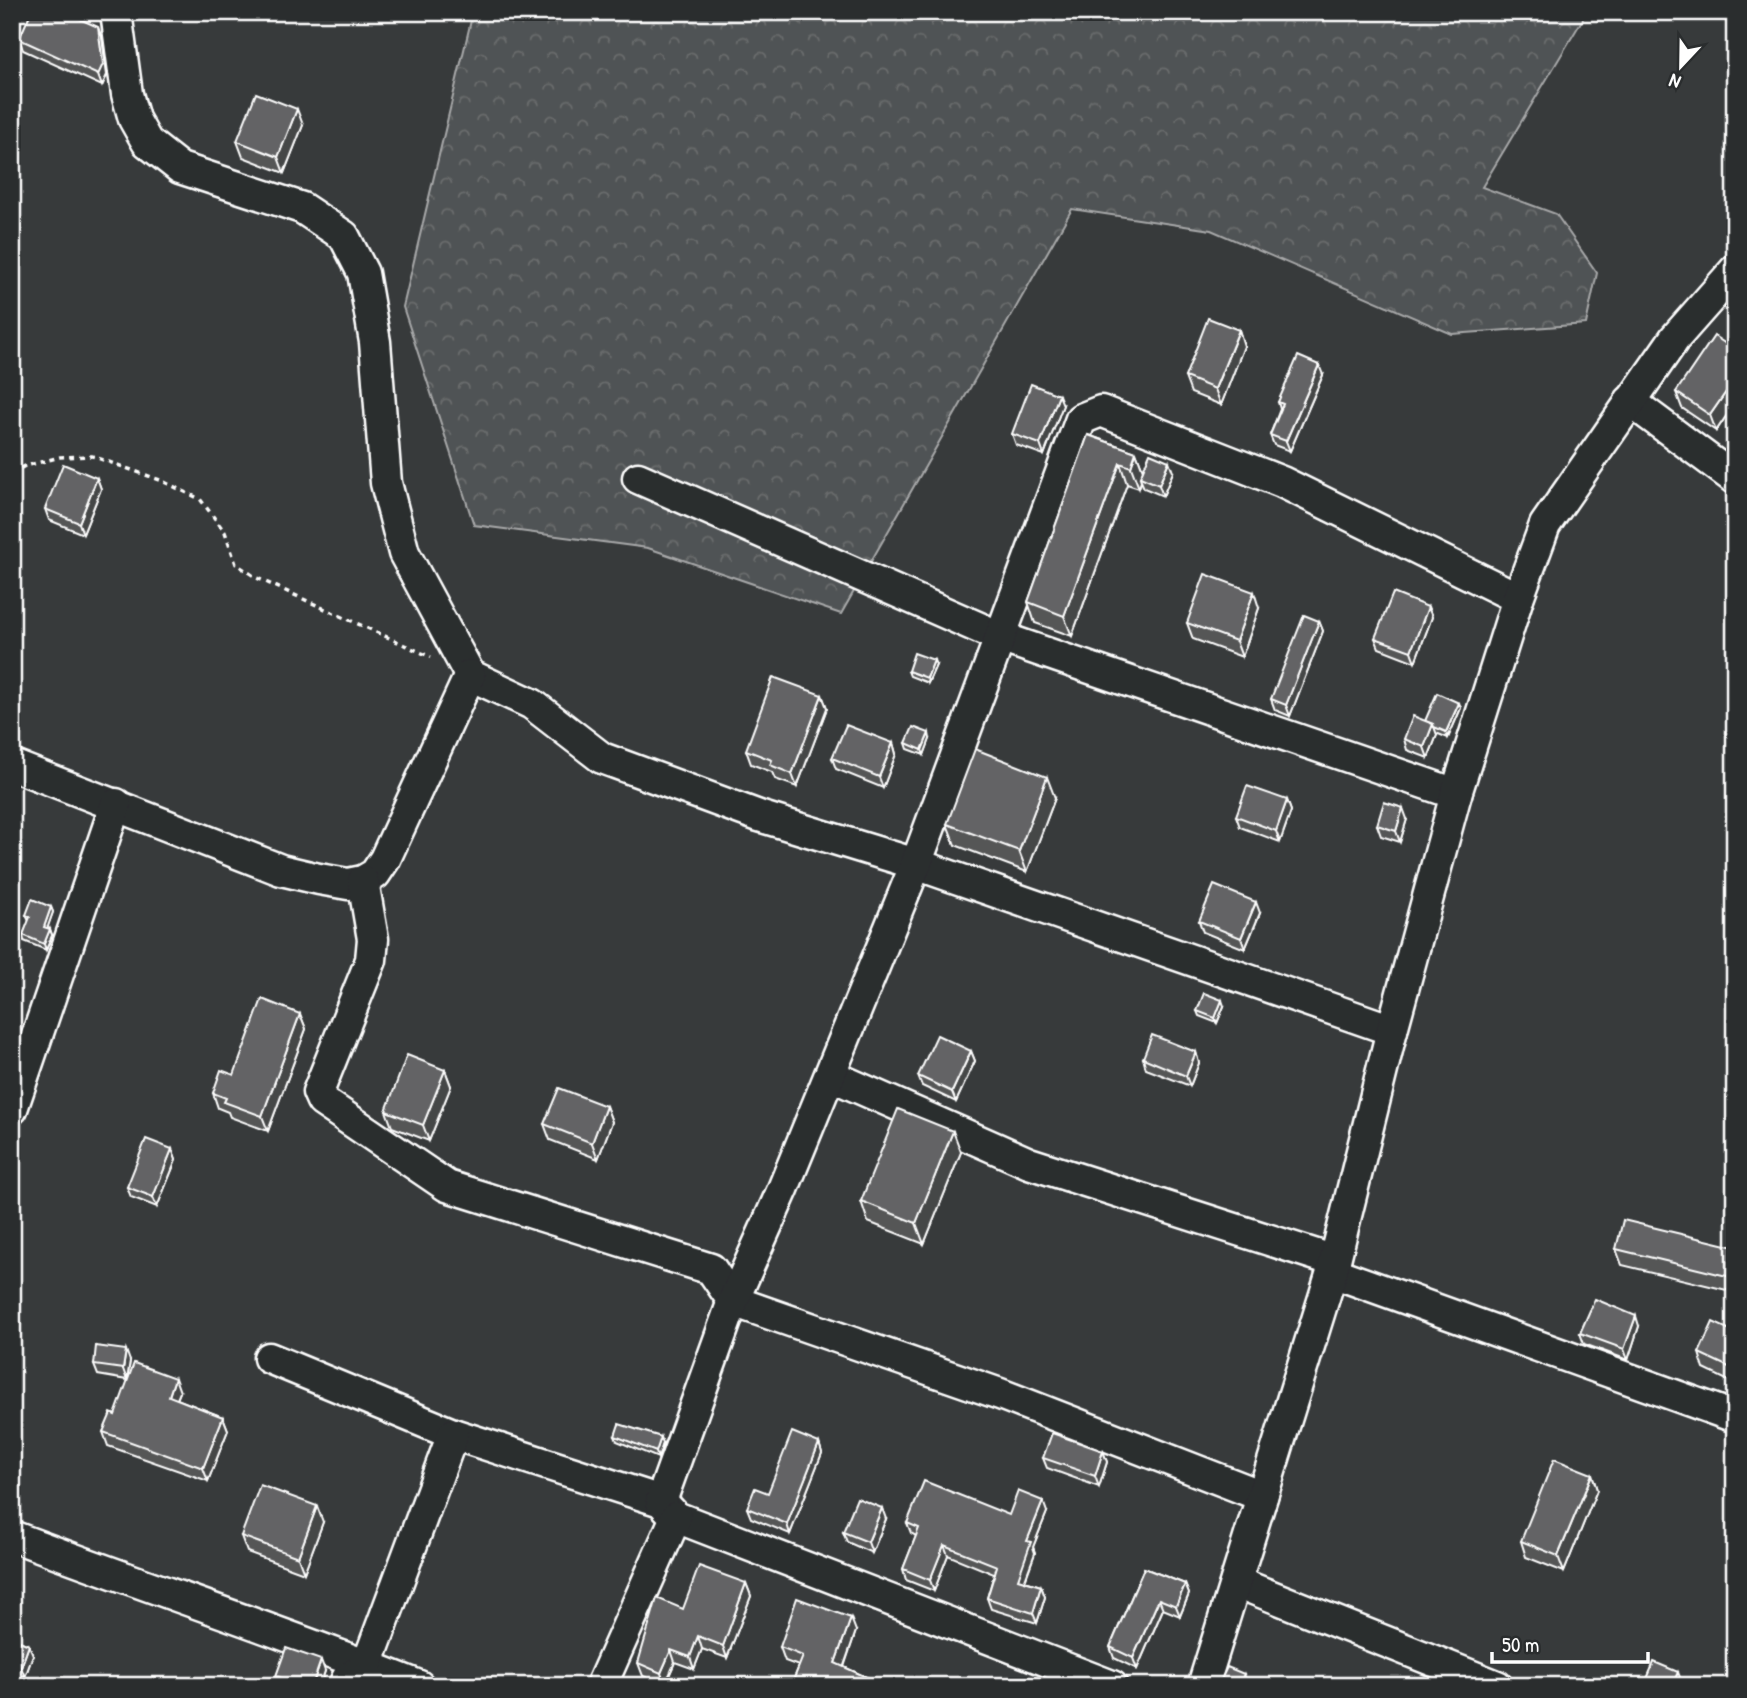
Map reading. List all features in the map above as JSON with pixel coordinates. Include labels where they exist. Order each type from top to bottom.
[{"type":"street","points":[[116,12],[127,94],[134,119],[147,142],[180,168],[302,208],[344,236],[363,273],[375,342],[386,483],[404,554],[470,675],[532,704],[602,758],[759,816],[916,864],[1392,1030]]},
{"type":"street","points":[[1203,1686],[1333,1267],[1392,1030],[1456,794],[1518,598],[1545,525],[1675,338],[1735,270]]},
{"type":"street","points":[[1630,401],[1735,478]]},
{"type":"street","points":[[601,1686],[669,1509],[733,1301],[783,1189],[916,864],[1081,419],[1090,413],[1101,411],[1282,482],[1518,598]]},
{"type":"street","points":[[638,478],[1000,637],[1456,794]]},
{"type":"street","points":[[12,765],[281,870],[348,884],[363,881],[375,874],[385,859],[470,675]]},
{"type":"street","points":[[12,1109],[117,804]]},
{"type":"street","points":[[363,881],[373,939],[371,960],[318,1092],[322,1101],[447,1186],[711,1269],[733,1301],[1000,1394],[1262,1496]]},
{"type":"street","points":[[830,1075],[1029,1163],[1333,1267],[1735,1417]]},
{"type":"street","points":[[269,1359],[453,1434],[669,1509],[1112,1686]]},
{"type":"street","points":[[344,1686],[347,1679],[367,1665],[453,1434]]},
{"type":"street","points":[[12,1536],[175,1598],[302,1639],[419,1686]]},
{"type":"street","points":[[1236,1582],[1497,1686]]},
{"type":"path","points":[[12,473],[25,466],[60,457],[93,456],[160,480],[200,499],[225,532],[236,564],[257,578],[433,658]]},
{"type":"green space","points":[[473,12],[1587,12],[1482,187],[1556,214],[1597,273],[1586,324],[1452,334],[1211,230],[1072,209],[841,614],[648,548],[474,525],[403,307]]},
{"type":"building","points":[[31,12],[64,12],[98,27],[103,64],[98,75],[19,39]]},
{"type":"building","points":[[256,93],[297,109],[278,157],[237,141]]},
{"type":"building","points":[[1208,318],[1239,330],[1215,389],[1185,377]]},
{"type":"building","points":[[1714,336],[1735,350],[1735,379],[1710,415],[1676,392]]},
{"type":"building","points":[[1298,356],[1319,365],[1286,441],[1270,435],[1283,404],[1278,402]]},
{"type":"building","points":[[1031,384],[1059,395],[1040,444],[1012,434]]},
{"type":"building","points":[[1088,435],[1136,452],[1131,467],[1120,463],[1064,616],[1028,602]]},
{"type":"building","points":[[1150,453],[1169,461],[1159,485],[1140,477]]},
{"type":"building","points":[[63,464],[97,478],[79,523],[45,509]]},
{"type":"building","points":[[1205,574],[1254,592],[1236,641],[1187,623]]},
{"type":"building","points":[[1393,593],[1428,607],[1411,651],[1375,638]]},
{"type":"building","points":[[1304,615],[1319,621],[1286,705],[1271,699]]},
{"type":"building","points":[[914,653],[934,660],[927,678],[908,671]]},
{"type":"building","points":[[773,677],[822,695],[792,774],[770,765],[772,760],[746,750]]},
{"type":"building","points":[[1437,693],[1459,703],[1446,732],[1425,721]]},
{"type":"building","points":[[1413,716],[1433,724],[1424,747],[1404,739]]},
{"type":"building","points":[[846,725],[893,743],[879,777],[832,758]]},
{"type":"building","points":[[913,727],[929,733],[922,750],[906,743]]},
{"type":"building","points":[[975,749],[1047,777],[1019,851],[947,824]]},
{"type":"building","points":[[1247,786],[1287,800],[1276,831],[1236,816]]},
{"type":"building","points":[[1384,802],[1403,808],[1396,831],[1377,825]]},
{"type":"building","points":[[1214,885],[1256,902],[1241,938],[1199,921]]},
{"type":"building","points":[[32,899],[51,907],[44,927],[50,929],[44,944],[23,935],[30,917],[26,915]]},
{"type":"building","points":[[1204,993],[1222,1000],[1215,1018],[1197,1011]]},
{"type":"building","points":[[262,999],[300,1014],[262,1116],[224,1102],[226,1098],[213,1093],[221,1070],[234,1075]]},
{"type":"building","points":[[937,1035],[971,1051],[952,1092],[918,1076]]},
{"type":"building","points":[[1152,1035],[1196,1052],[1186,1076],[1143,1058]]},
{"type":"building","points":[[407,1055],[445,1070],[423,1125],[386,1111]]},
{"type":"building","points":[[559,1088],[606,1106],[592,1143],[544,1124]]},
{"type":"building","points":[[898,1109],[953,1131],[916,1223],[861,1201]]},
{"type":"building","points":[[146,1139],[172,1149],[153,1197],[127,1187]]},
{"type":"building","points":[[1623,1220],[1735,1247],[1735,1278],[1616,1249]]},
{"type":"building","points":[[1595,1299],[1636,1316],[1624,1349],[1580,1333]]},
{"type":"building","points":[[1735,1317],[1735,1370],[1699,1353],[1713,1322],[1730,1330]]},
{"type":"building","points":[[96,1346],[126,1350],[123,1369],[94,1365]]},
{"type":"building","points":[[134,1363],[175,1378],[169,1396],[223,1417],[203,1468],[103,1432],[111,1413],[115,1415]]},
{"type":"building","points":[[619,1424],[661,1437],[656,1452],[615,1436]]},
{"type":"building","points":[[792,1432],[819,1443],[787,1524],[747,1508],[755,1488],[768,1493]]},
{"type":"building","points":[[1052,1433],[1103,1451],[1095,1476],[1043,1458]]},
{"type":"building","points":[[1554,1459],[1592,1474],[1558,1556],[1521,1541]]},
{"type":"building","points":[[924,1481],[1009,1515],[1018,1491],[1043,1501],[1027,1541],[1031,1542],[1018,1579],[1041,1586],[1033,1613],[987,1598],[997,1566],[944,1545],[930,1580],[903,1569],[919,1528],[907,1523]]},
{"type":"building","points":[[260,1485],[317,1506],[298,1557],[241,1536]]},
{"type":"building","points":[[857,1498],[882,1508],[868,1542],[843,1532]]},
{"type":"building","points":[[699,1566],[746,1583],[723,1646],[698,1636],[690,1657],[671,1650],[661,1673],[638,1663],[657,1598],[683,1609]]},
{"type":"building","points":[[1144,1568],[1185,1584],[1176,1606],[1159,1599],[1133,1658],[1110,1647]]},
{"type":"building","points":[[797,1598],[851,1618],[835,1663],[884,1686],[791,1686],[803,1656],[780,1647]]},
{"type":"building","points":[[12,1638],[29,1645],[21,1667],[12,1663]]},
{"type":"building","points":[[286,1648],[321,1660],[312,1686],[302,1686],[276,1676]]},
{"type":"building","points":[[1654,1662],[1678,1672],[1672,1686],[1644,1686]]},
{"type":"building","points":[[1227,1667],[1244,1674],[1239,1686],[1218,1686]]}]
